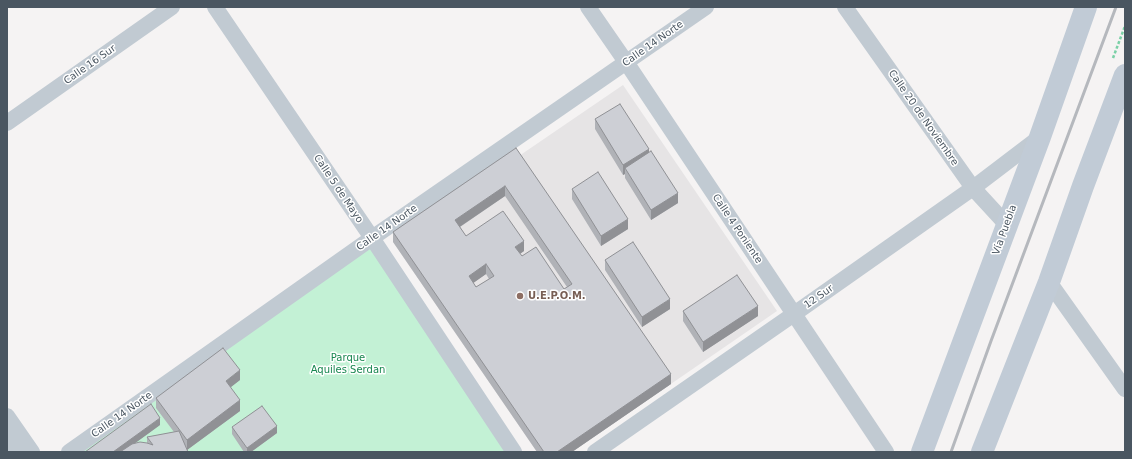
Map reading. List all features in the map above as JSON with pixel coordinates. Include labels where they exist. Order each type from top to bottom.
[{"type":"main road","name":"Vía Puebla","points":[[922,452],[1040,138],[1086,7]]},
{"type":"main road","points":[[982,452],[1123,85]]},
{"type":"street","name":"Calle 16 Sur","points":[[7,123],[172,7]]},
{"type":"street","name":"Calle 5 de Mayo","points":[[215,7],[372,238],[514,452]]},
{"type":"street","name":"Calle 4 Poniente","points":[[588,7],[886,452]]},
{"type":"street","name":"Calle 14 Norte","points":[[69,452],[372,238],[706,7]]},
{"type":"street","name":"Calle 20 de Noviembre","points":[[845,7],[973,188],[1007,225]]},
{"type":"street","name":"12 Sur","points":[[595,452],[973,188],[1040,138]]},
{"type":"street","points":[[1048,282],[1125,389]]},
{"type":"street","points":[[7,416],[32,452]]},
{"type":"street","points":[[7,420],[14,452]]},
{"type":"shaded area","points":[[623,85],[777,311],[572,452],[537,452],[393,242]]},
{"type":"green space","name":"Parque Aquiles Serdan","points":[[372,238],[514,452],[69,452]]},
{"type":"building","points":[[620,104],[649,149],[623,165],[595,119]]},
{"type":"building","name":"U.E.P.O.M.","points":[[516,148],[671,374],[557,452],[544,452],[393,232]],"holes":[[[505,186],[572,284],[564,289],[536,247],[522,256],[515,247],[524,241],[503,211],[466,236],[455,220]],[[486,264],[494,276],[476,287],[469,276]]]},
{"type":"building","points":[[651,151],[678,193],[651,210],[625,168]]},
{"type":"building","points":[[598,172],[628,219],[601,236],[572,189]]},
{"type":"building","points":[[633,242],[670,299],[642,317],[605,260]]},
{"type":"building","points":[[737,275],[758,306],[703,342],[683,311]]},
{"type":"building","points":[[223,348],[240,370],[226,381],[240,400],[187,440],[156,398]]},
{"type":"building","points":[[151,404],[160,418],[113,452],[85,452]]},
{"type":"building","points":[[262,406],[277,426],[247,448],[232,427]]},
{"type":"building","points":[[179,431],[188,452],[120,452],[132,444],[140,442],[153,445],[147,437]]},
{"type":"railway","points":[[951,452],[1116,7]]},
{"type":"place","name":"U.E.P.O.M.","points":[[520,296]]}]
